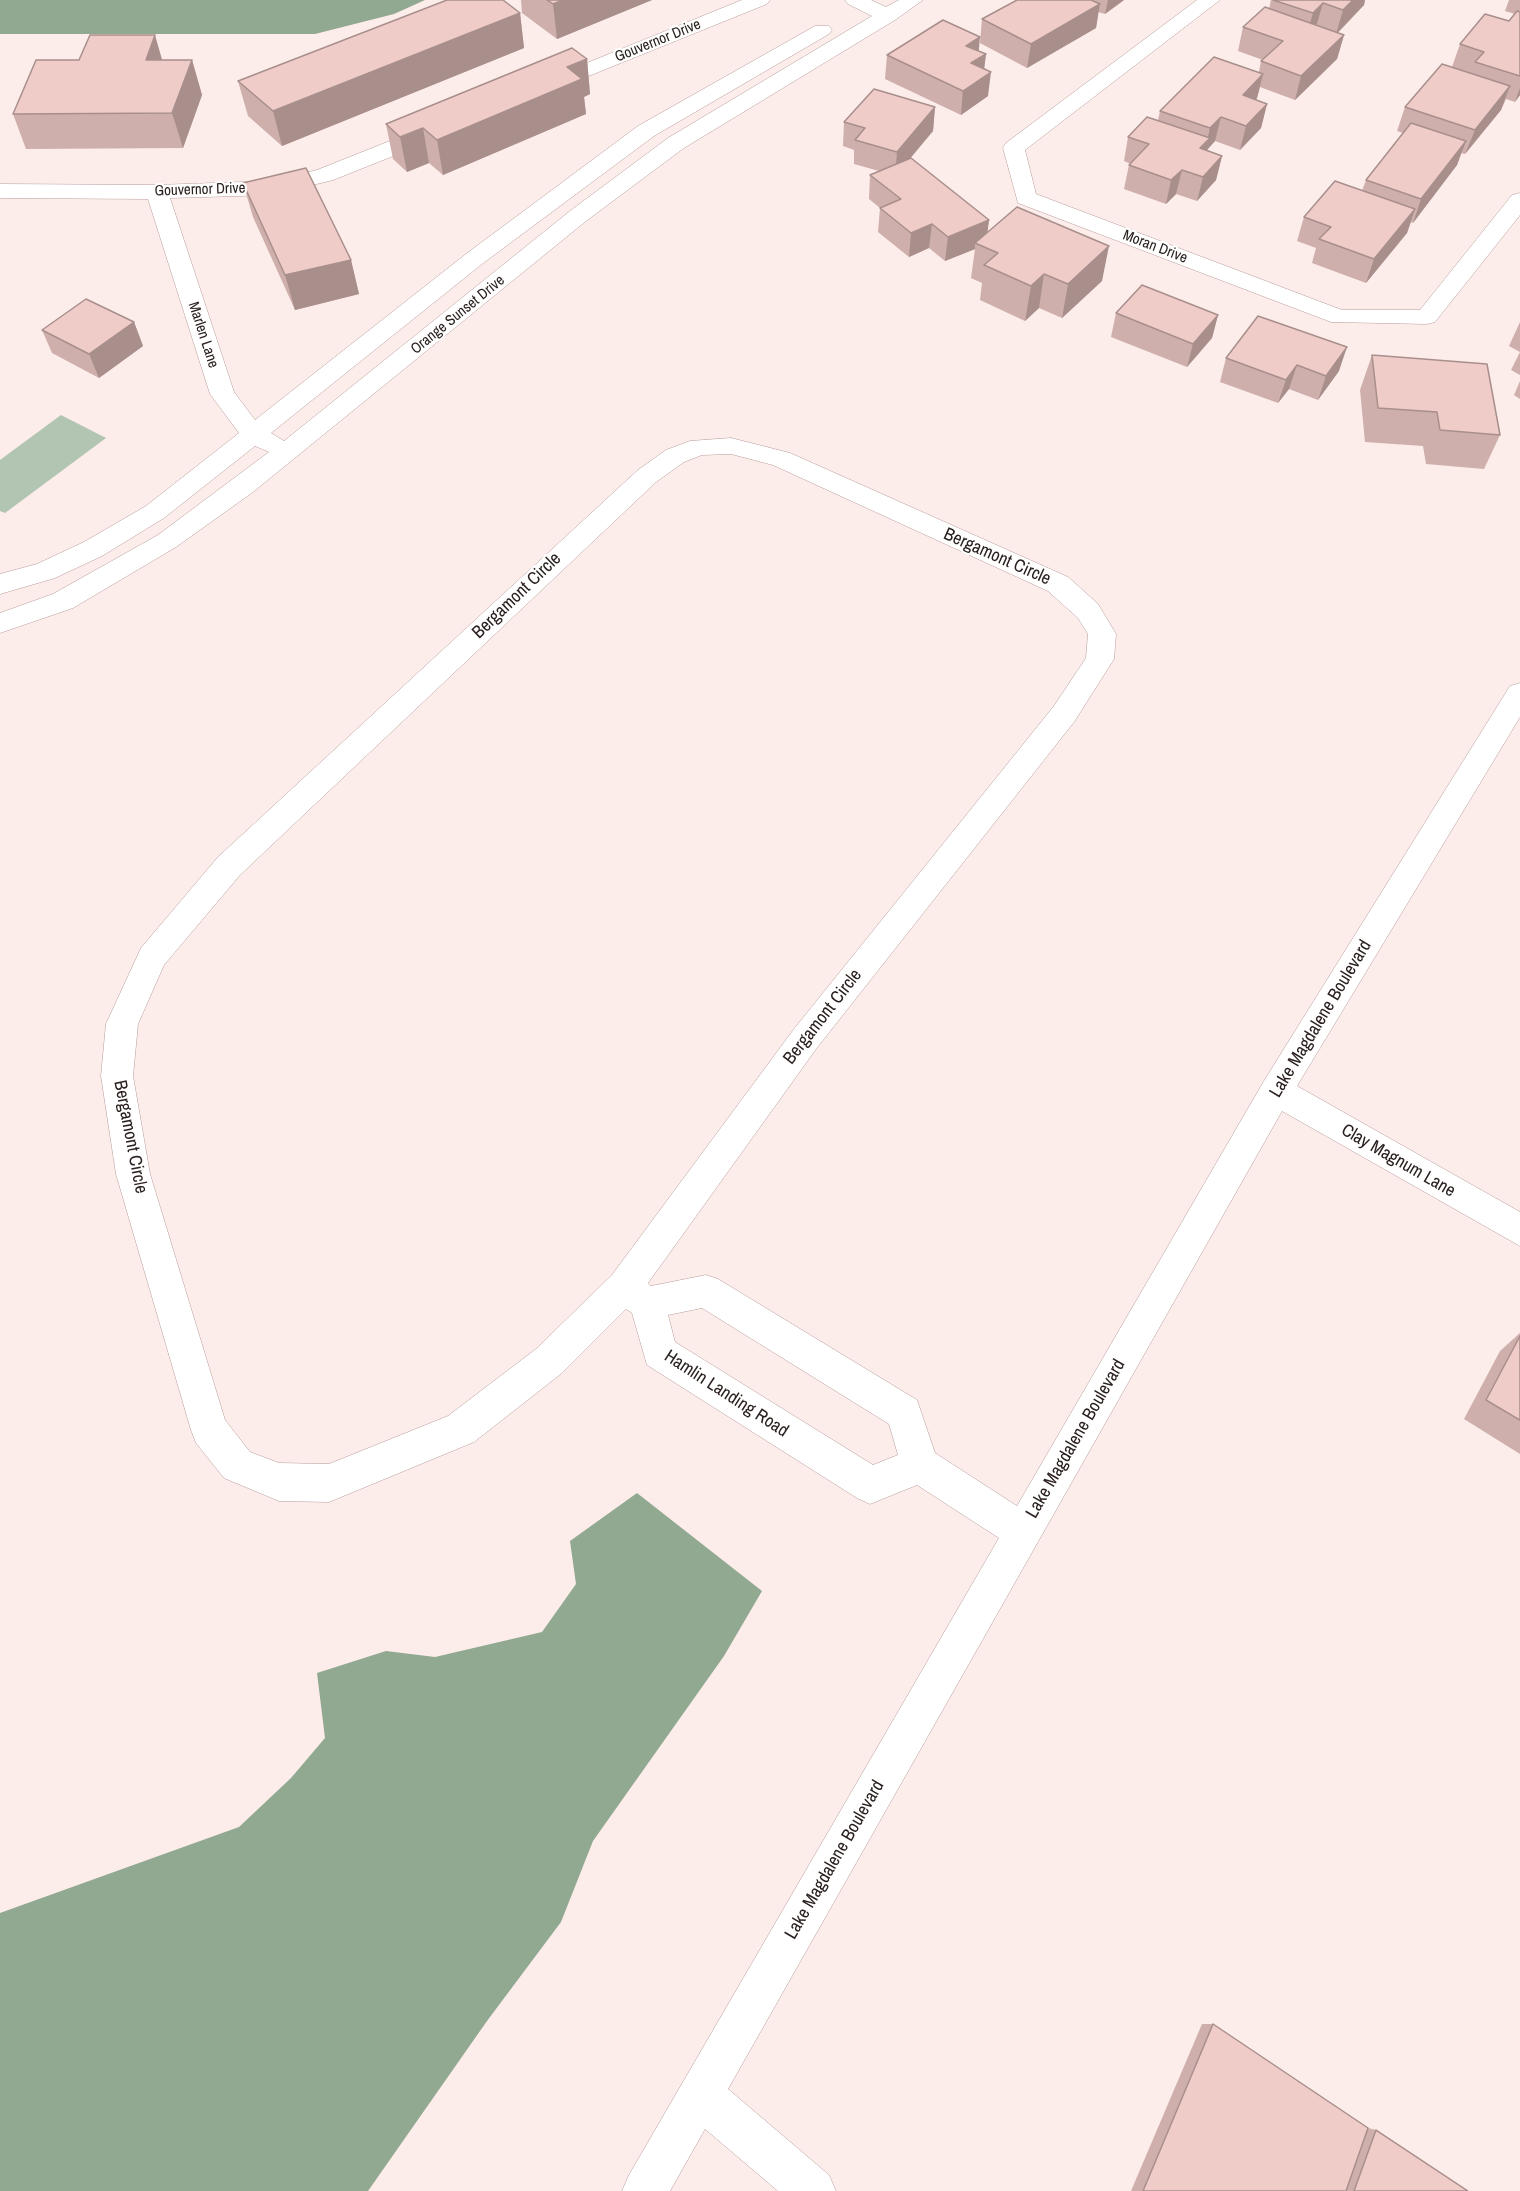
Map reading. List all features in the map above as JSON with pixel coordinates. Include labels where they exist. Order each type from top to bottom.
[{"type":"street","name":"Gouvernor Drive","points":[[532,92],[760,0]]},
{"type":"street","name":"Orange Sunset Drive","points":[[0,585],[46,571],[93,549],[155,512],[474,259],[646,131],[870,5],[913,0]]},
{"type":"street","name":"Moran Drive","points":[[1210,0],[1014,148],[1026,198],[1339,317],[1427,317],[1520,201]]},
{"type":"street","name":"Orange Sunset Drive","points":[[0,623],[63,602],[167,541],[287,452],[578,216],[870,5]]},
{"type":"street","name":"Gouvernor Drive","points":[[0,191],[157,192],[282,185],[325,175],[456,123]]},
{"type":"street","name":"Marlen Lane","points":[[157,192],[222,394],[254,435],[287,452]]},
{"type":"street","name":"Bergamont Circle","points":[[731,446],[781,459],[1058,585],[1088,611],[1102,634],[1100,659],[1064,714],[805,1039],[635,1295],[461,1429],[329,1483],[279,1482],[237,1465],[209,1430],[133,1174],[117,1076],[122,1024],[152,957],[229,866],[647,476],[675,456],[699,447],[731,446]]},
{"type":"street","name":"Lake Magdalene Boulevard","points":[[645,2191],[1276,1091],[1520,693]]},
{"type":"street","name":"Clay Magnum Lane","points":[[1276,1091],[1520,1230]]},
{"type":"street","points":[[635,1295],[706,1291],[904,1413],[920,1465],[1023,1532]]},
{"type":"street","name":"Hamlin Landing Road","points":[[635,1295],[660,1353],[870,1485],[920,1465]]},
{"type":"street","points":[[700,2095],[813,2191]]},
{"type":"shaded area","points":[[0,0],[425,0],[394,14],[315,34],[0,34]]},
{"type":"shaded area","points":[[61,415],[106,438],[5,513],[0,511],[0,460]]},
{"type":"shaded area","points":[[637,1493],[762,1591],[724,1656],[593,1841],[561,1922],[487,2021],[368,2191],[0,2191],[0,1913],[239,1827],[291,1778],[325,1738],[317,1673],[386,1651],[435,1657],[542,1632],[576,1584],[570,1541]]},
{"type":"building","points":[[447,0],[503,0],[520,13],[273,111],[238,81]]},
{"type":"building","points":[[547,0],[563,0],[553,4]]},
{"type":"building","points":[[1017,0],[1091,0],[1100,4],[1031,44],[982,19]]},
{"type":"building","points":[[1273,0],[1353,0],[1343,10],[1323,3],[1313,13]]},
{"type":"building","points":[[1265,7],[1344,35],[1301,76],[1261,61],[1283,41],[1243,27]]},
{"type":"building","points":[[1517,11],[1520,12],[1520,76],[1475,62],[1484,52],[1460,44],[1485,14],[1509,21]]},
{"type":"building","points":[[943,20],[980,37],[966,46],[986,54],[971,63],[991,72],[963,91],[887,55]]},
{"type":"building","points":[[90,35],[155,35],[146,60],[192,60],[172,113],[13,114],[36,60],[79,60]]},
{"type":"building","points":[[572,48],[587,59],[567,67],[582,79],[437,140],[423,128],[400,137],[386,124]]},
{"type":"building","points":[[1214,57],[1263,74],[1243,95],[1267,104],[1246,126],[1221,117],[1210,128],[1160,111]]},
{"type":"building","points":[[1442,64],[1510,86],[1475,130],[1405,107]]},
{"type":"building","points":[[874,89],[935,107],[897,152],[855,140],[865,128],[844,122]]},
{"type":"building","points":[[1147,117],[1210,138],[1200,148],[1222,156],[1203,177],[1182,170],[1171,180],[1129,165],[1149,144],[1128,137]]},
{"type":"building","points":[[1411,123],[1466,141],[1421,199],[1366,180]]},
{"type":"building","points":[[911,158],[989,220],[948,237],[932,224],[911,233],[880,208],[901,199],[870,175]]},
{"type":"building","points":[[306,168],[351,260],[285,275],[243,183]]},
{"type":"building","points":[[1335,181],[1415,209],[1374,259],[1319,239],[1331,227],[1304,217]]},
{"type":"building","points":[[1017,207],[1109,246],[1068,284],[1044,274],[1031,286],[984,265],[998,253],[975,243]]},
{"type":"building","points":[[1142,285],[1218,315],[1193,344],[1116,313]]},
{"type":"building","points":[[86,299],[134,322],[89,354],[42,330]]},
{"type":"building","points":[[1258,316],[1347,347],[1326,376],[1297,365],[1286,380],[1226,358]]},
{"type":"building","points":[[1372,355],[1487,364],[1500,435],[1440,430],[1437,412],[1378,408]]},
{"type":"building","points":[[1520,1336],[1520,1420],[1486,1400]]},
{"type":"building","points":[[1213,2024],[1368,2128],[1346,2191],[1143,2191]]},
{"type":"building","points":[[1376,2130],[1468,2191],[1354,2191]]}]
